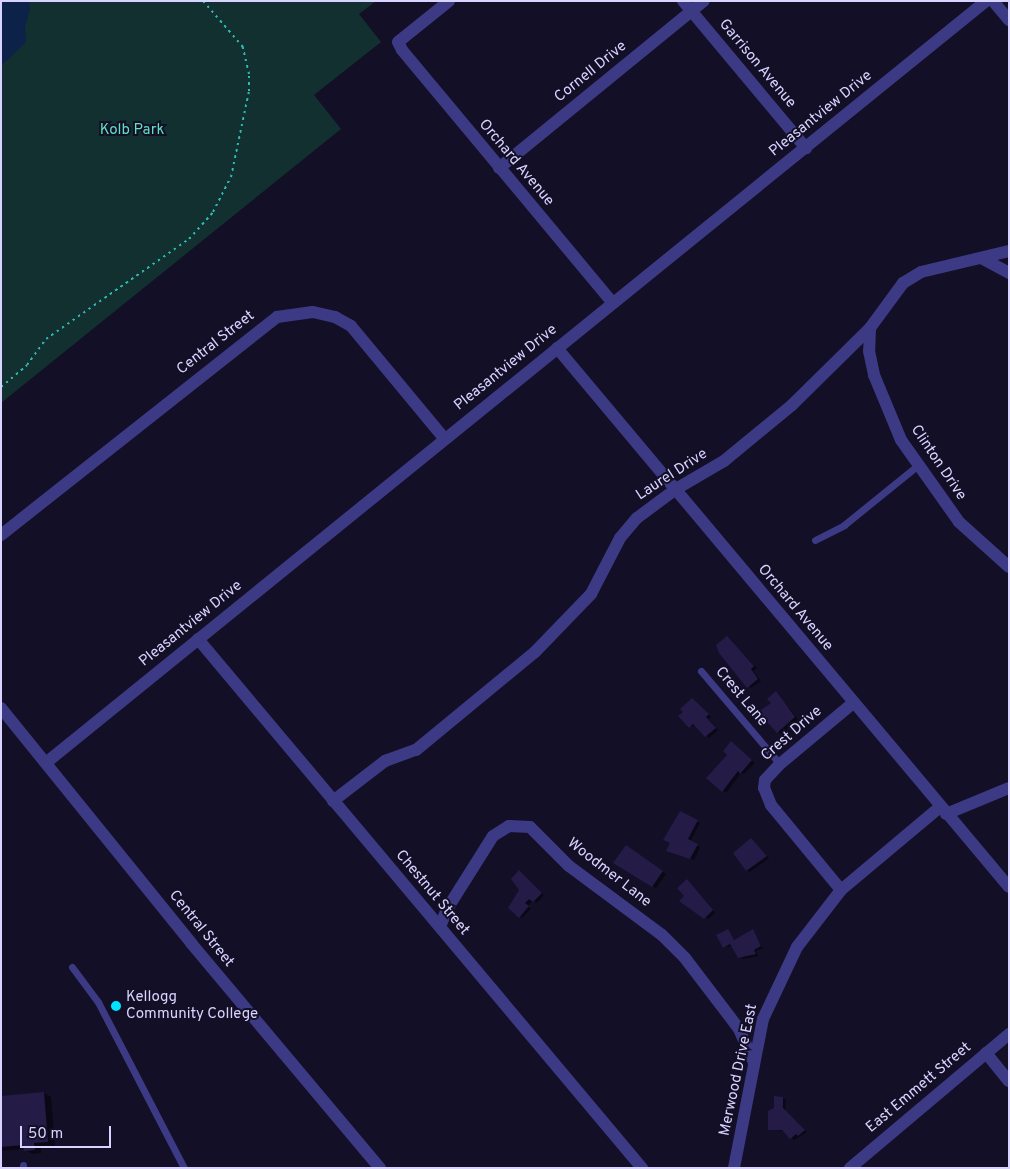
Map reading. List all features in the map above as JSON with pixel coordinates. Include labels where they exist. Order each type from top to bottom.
[{"type":"street","name":"Orchard Avenue","points":[[449,1],[398,42],[498,168],[613,303]]},
{"type":"street","name":"Cornell Drive","points":[[498,168],[687,6],[704,1]]},
{"type":"street","name":"Pleasantview Drive","points":[[47,762],[444,438],[986,1]]},
{"type":"street","points":[[993,1],[1009,20]]},
{"type":"street","name":"Garrison Avenue","points":[[687,6],[806,148]]},
{"type":"street","name":"Laurel Drive","points":[[333,801],[385,761],[416,750],[535,652],[591,594],[620,538],[631,525],[676,489],[724,461],[792,405],[870,328],[903,283],[921,272],[954,262],[983,259],[1009,251]]},
{"type":"street","points":[[983,259],[1009,273]]},
{"type":"street","name":"Central Street","points":[[1,536],[277,317],[313,312],[335,317],[351,326],[444,438]]},
{"type":"street","name":"Clinton Drive","points":[[870,328],[869,351],[874,375],[901,440],[959,522],[1009,567]]},
{"type":"street","name":"Orchard Avenue","points":[[558,348],[943,811],[1009,887]]},
{"type":"street","name":"Chestnut Street","points":[[198,639],[642,1168]]},
{"type":"street","name":"Crest Drive","points":[[841,890],[767,797],[765,780],[780,764],[853,703]]},
{"type":"street","name":"Central Street","points":[[1,708],[47,762],[191,943],[380,1168]]},
{"type":"street","name":"Merwood Drive East","points":[[734,1168],[763,1018],[774,991],[797,947],[841,890],[943,811],[1009,788]]},
{"type":"street","name":"Woodmer Lane","points":[[440,927],[447,909],[493,836],[509,826],[530,827],[569,866],[662,935],[685,958],[739,1029],[754,1062]]},
{"type":"street","name":"East Emmett Street","points":[[858,1165],[1009,1034]]},
{"type":"street","points":[[986,1053],[1009,1081]]},
{"type":"lane","points":[[815,540],[844,525],[918,465]]},
{"type":"lane","name":"Crest Lane","points":[[701,671],[780,764]]},
{"type":"lane","points":[[72,967],[98,1002],[184,1168]]},
{"type":"path","points":[[1,387],[27,365],[46,339],[189,239],[213,212],[234,163],[249,91],[249,74],[243,46],[203,1]]},
{"type":"green space","name":"Kolb Park","points":[[1,1],[376,1],[359,14],[381,42],[314,95],[341,129],[1,403]]},
{"type":"water","points":[[1,1],[29,1],[30,9],[25,27],[26,42],[1,66]]},
{"type":"building","points":[[727,636],[754,666],[751,669],[758,679],[747,688],[719,653],[716,645]]},
{"type":"building","points":[[776,691],[795,717],[777,733],[758,712],[771,703],[767,699]]},
{"type":"building","points":[[692,698],[709,714],[706,717],[716,728],[705,737],[693,724],[689,728],[678,716],[683,712],[680,709]]},
{"type":"building","points":[[731,741],[752,760],[740,774],[738,771],[722,792],[706,778],[727,755],[723,751]]},
{"type":"building","points":[[680,811],[698,820],[688,839],[698,844],[690,859],[666,851],[670,843],[663,840]]},
{"type":"building","points":[[751,838],[767,856],[746,871],[733,853]]},
{"type":"building","points":[[626,845],[663,871],[652,887],[613,863]]},
{"type":"building","points":[[519,870],[542,893],[533,902],[529,899],[525,903],[529,906],[519,918],[508,908],[519,890],[511,879]]},
{"type":"building","points":[[687,879],[713,910],[704,919],[679,901],[684,896],[677,888]]},
{"type":"building","points":[[728,929],[734,940],[753,929],[761,946],[754,950],[756,954],[738,958],[730,944],[723,948],[716,935]]},
{"type":"building","points":[[44,1092],[48,1142],[34,1143],[35,1150],[24,1151],[23,1145],[1,1147],[1,1096]]},
{"type":"building","points":[[774,1096],[783,1097],[783,1108],[805,1130],[798,1136],[796,1134],[790,1139],[782,1130],[768,1130],[768,1111],[774,1108]]},
{"type":"place","name":"Kellogg Community College","points":[[116,1006]]}]
